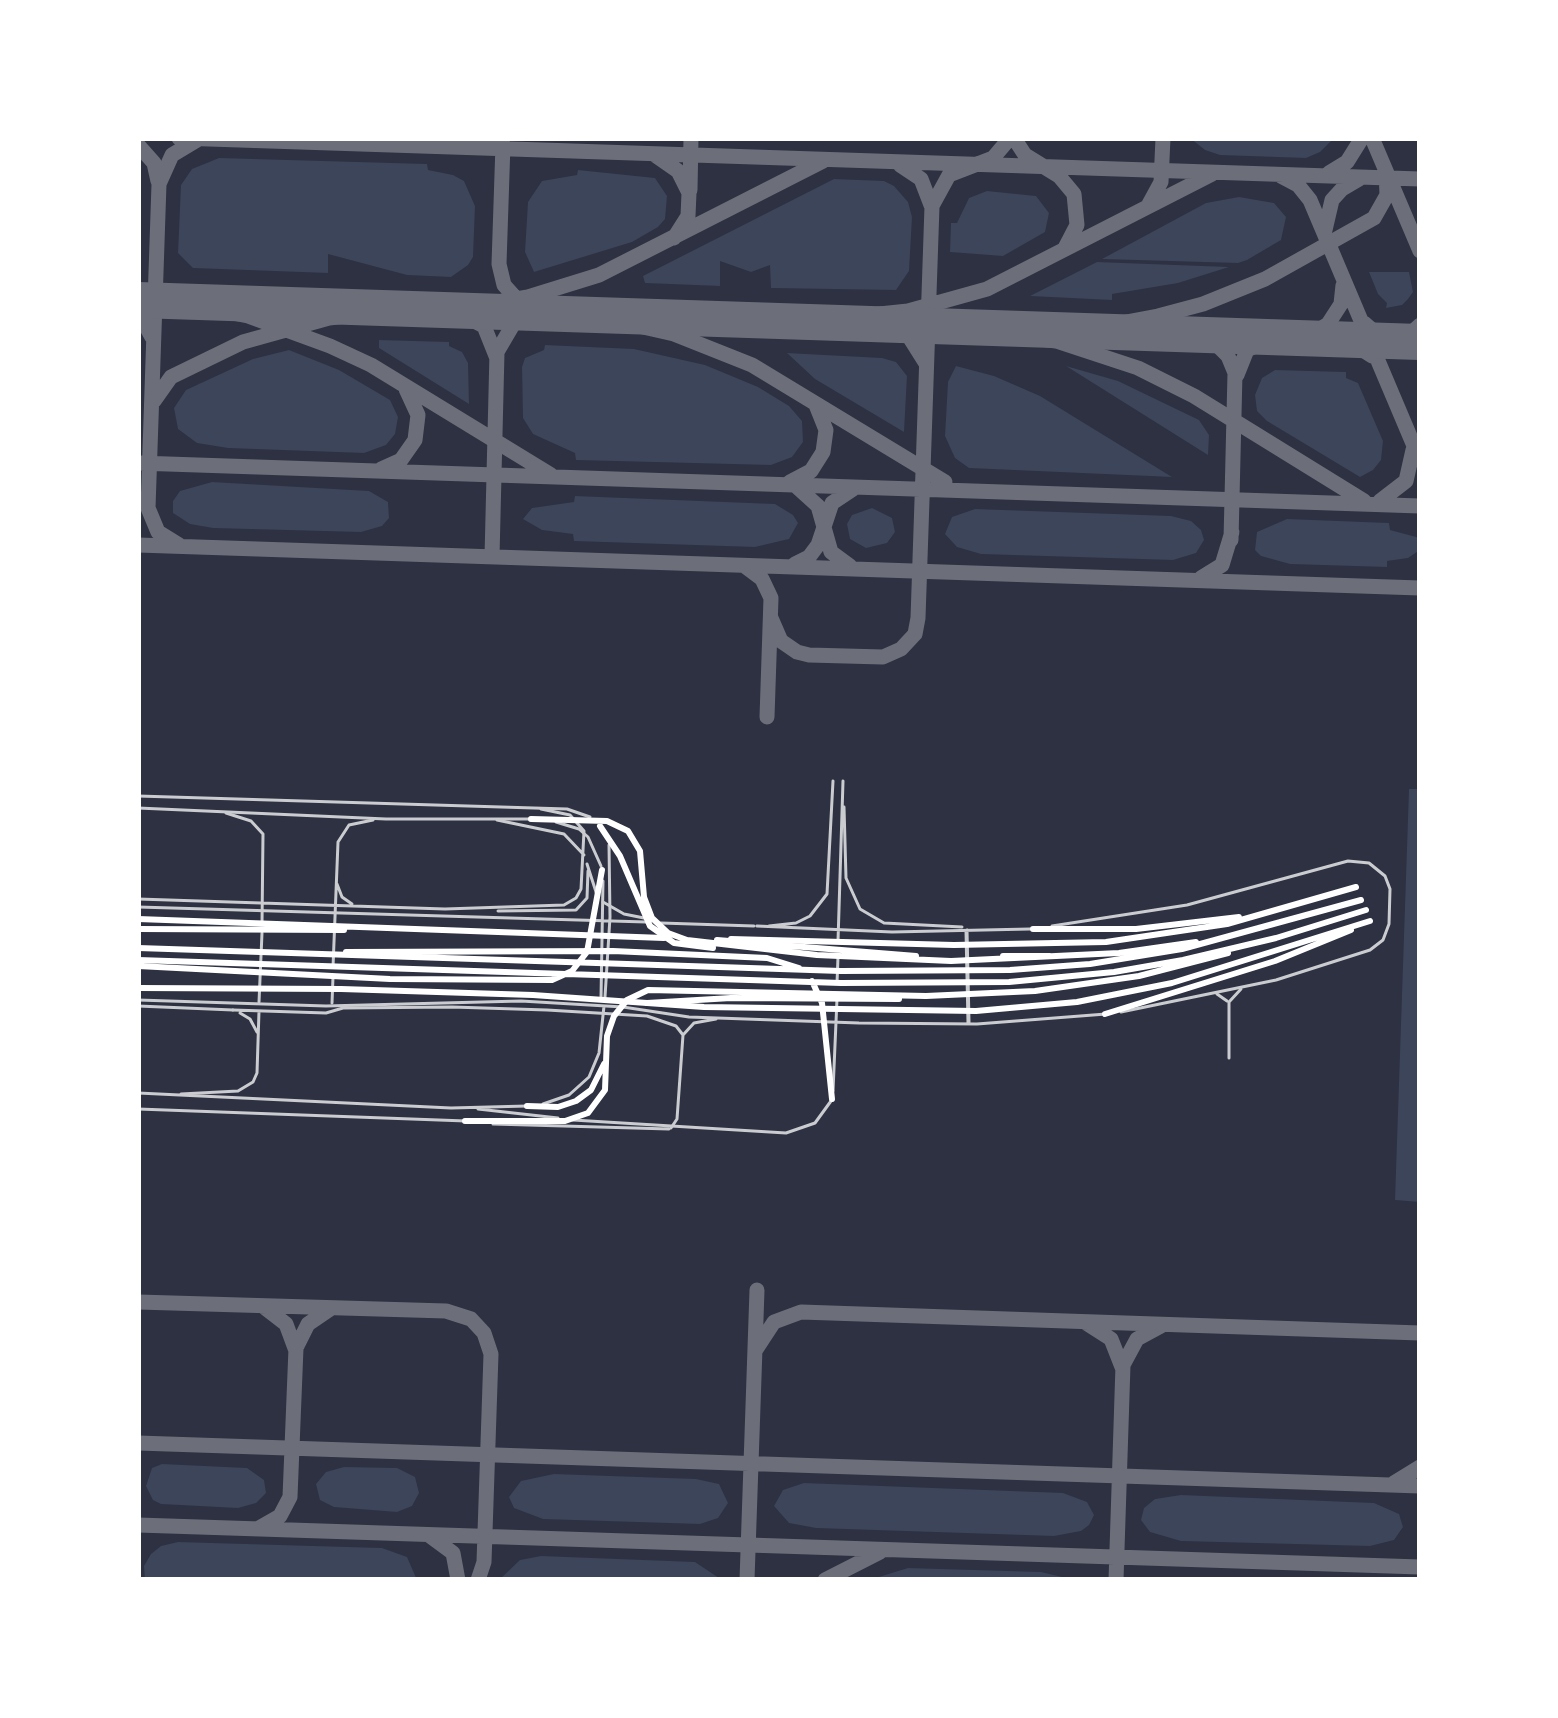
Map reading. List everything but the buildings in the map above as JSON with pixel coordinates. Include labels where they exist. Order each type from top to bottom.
[{"type":"highway","points":[[531,819],[615,824],[637,844],[645,904],[655,923],[681,939],[817,956],[940,961],[1051,957],[1215,941]]},
{"type":"highway","points":[[600,826],[613,842],[643,915],[655,931],[681,945],[731,947]]},
{"type":"highway","points":[[138,963],[544,982],[578,966],[593,935],[602,870]]},
{"type":"highway","points":[[138,919],[717,940],[1075,944],[1161,936],[1281,910],[1356,887]]},
{"type":"highway","points":[[138,948],[958,972],[1113,961],[1215,941],[1361,900]]},
{"type":"highway","points":[[1034,929],[1136,929],[1281,910]]},
{"type":"highway","points":[[138,963],[959,983],[1114,972],[1242,946],[1366,910]]},
{"type":"highway","points":[[138,988],[365,989],[926,1012],[1045,1005],[1172,983],[1370,921]]},
{"type":"highway","points":[[1105,1014],[1275,961],[1359,924]]},
{"type":"highway","points":[[138,929],[323,931],[359,927]]},
{"type":"highway","points":[[717,940],[940,961]]},
{"type":"highway","points":[[647,1003],[731,998],[885,1000],[1091,985],[1213,960],[1242,946]]},
{"type":"highway","points":[[337,954],[492,949],[767,958],[792,964],[816,987],[832,1099]]},
{"type":"highway","points":[[465,1121],[565,1121],[588,1113],[604,1090],[604,1033],[622,1004],[648,990],[926,996]]},
{"type":"highway","points":[[527,1106],[565,1106],[581,1099],[600,1078],[606,1054]]},
{"type":"street","points":[[757,926],[796,923],[816,912],[824,900],[830,880],[833,781]]},
{"type":"street","points":[[138,1093],[456,1107],[671,1128],[792,1133],[815,1123],[832,1099],[842,781]]},
{"type":"street","points":[[138,796],[539,809],[583,813],[600,826],[611,860],[608,969],[604,1033],[593,1070],[580,1088],[564,1098],[527,1106],[456,1107]]},
{"type":"street","points":[[842,799],[846,878],[860,909],[884,923],[967,929]]},
{"type":"street","points":[[138,808],[386,819],[531,819],[579,829],[595,845],[602,870],[604,1033]]},
{"type":"street","points":[[491,909],[568,904],[576,898],[582,884],[582,826],[566,813],[539,809]]},
{"type":"street","points":[[178,1095],[238,1091],[249,1086],[256,1073],[263,834],[250,821],[218,812]]},
{"type":"street","points":[[332,1006],[338,842],[354,823],[386,819]]},
{"type":"street","points":[[495,820],[564,834],[578,845],[595,891],[605,904],[653,922]]},
{"type":"street","points":[[138,903],[263,913],[892,932],[1034,929],[1148,914],[1348,861],[1363,861],[1381,872],[1390,889],[1388,930],[1365,953],[1216,994],[1105,1014],[968,1021],[718,1019],[521,1000],[332,1006],[138,1003]]},
{"type":"street","points":[[138,903],[571,912],[587,898],[589,869]]},
{"type":"street","points":[[336,882],[342,896],[359,907]]},
{"type":"street","points":[[242,903],[263,885]]},
{"type":"street","points":[[967,929],[968,1021]]},
{"type":"street","points":[[1229,1058],[1229,1002],[1241,988]]},
{"type":"street","points":[[1216,994],[1229,1002]]},
{"type":"street","points":[[138,1003],[233,1010],[259,1005],[328,1013],[343,1008],[548,1010],[647,1016],[676,1026],[683,1035]]},
{"type":"street","points":[[233,1010],[250,1019],[258,1034]]},
{"type":"street","points":[[671,1128],[677,1119],[683,1035],[694,1023],[718,1019]]},
{"type":"street","points":[[138,1108],[618,1130],[671,1128]]},
{"type":"shaded area","points":[[1190,138],[1334,138],[1306,158],[1220,155]]},
{"type":"shaded area","points":[[219,158],[427,164],[428,170],[464,181],[475,206],[473,257],[451,277],[407,275],[328,254],[328,273],[193,268],[178,253],[181,185],[192,169]]},
{"type":"shaded area","points":[[578,170],[655,178],[667,196],[665,219],[632,242],[534,272],[525,252],[528,202],[542,181],[577,175]]},
{"type":"shaded area","points":[[834,179],[884,181],[908,202],[912,217],[909,271],[896,290],[771,288],[770,265],[751,272],[720,261],[720,286],[645,283],[643,276]]},
{"type":"shaded area","points":[[987,191],[1036,196],[1049,213],[1045,232],[1003,256],[950,252],[951,223],[957,223],[969,198]]},
{"type":"shaded area","points":[[1239,197],[1274,203],[1286,217],[1281,240],[1247,260],[1102,259],[1206,203]]},
{"type":"shaded area","points":[[1097,262],[1229,267],[1178,283],[1112,294],[1112,300],[1030,296]]},
{"type":"shaded area","points":[[1369,272],[1409,272],[1413,292],[1402,305],[1386,308]]},
{"type":"shaded area","points":[[379,340],[449,342],[468,363],[469,404],[379,348]]},
{"type":"shaded area","points":[[545,345],[634,349],[705,365],[789,406],[802,421],[803,442],[792,457],[771,465],[576,460],[575,453],[533,434],[523,418],[522,367],[525,358],[544,350]]},
{"type":"shaded area","points":[[289,350],[339,370],[390,400],[398,417],[395,434],[386,445],[364,453],[228,448],[197,443],[178,429],[174,408],[186,390],[253,359]]},
{"type":"shaded area","points":[[787,353],[896,362],[907,376],[904,432],[815,379]]},
{"type":"shaded area","points":[[956,366],[1040,396],[1172,477],[969,468],[955,458],[945,436],[948,382]]},
{"type":"shaded area","points":[[1066,366],[1118,381],[1199,420],[1209,435],[1208,455]]},
{"type":"shaded area","points":[[1275,370],[1346,372],[1346,378],[1358,383],[1383,441],[1381,460],[1373,470],[1360,477],[1257,411],[1255,395],[1262,378]]},
{"type":"shaded area","points":[[212,482],[369,491],[388,502],[389,518],[382,526],[361,532],[213,528],[190,524],[173,513],[173,501],[180,491]]},
{"type":"shaded area","points":[[575,496],[775,504],[798,523],[789,539],[755,547],[574,541],[573,534],[542,530],[523,519],[532,508],[574,502]]},
{"type":"shaded area","points":[[872,508],[892,518],[895,532],[887,543],[866,548],[850,539],[847,524],[852,515]]},
{"type":"shaded area","points":[[975,509],[1171,516],[1191,521],[1204,540],[1196,553],[1173,560],[981,554],[957,547],[945,534],[952,517]]},
{"type":"shaded area","points":[[1287,519],[1389,523],[1390,530],[1420,538],[1420,550],[1408,558],[1387,561],[1387,567],[1290,564],[1261,556],[1255,550],[1257,532]]},
{"type":"shaded area","points":[[1409,789],[1420,789],[1420,1202],[1395,1200]]},
{"type":"shaded area","points":[[162,1464],[247,1468],[264,1480],[266,1493],[256,1503],[238,1508],[161,1504],[146,1486],[152,1468]]},
{"type":"shaded area","points":[[344,1467],[397,1468],[415,1477],[419,1493],[412,1506],[397,1512],[334,1507],[320,1500],[316,1484],[326,1472]]},
{"type":"shaded area","points":[[554,1474],[696,1479],[719,1484],[728,1503],[718,1518],[700,1524],[543,1519],[514,1508],[509,1497],[521,1481]]},
{"type":"shaded area","points":[[804,1483],[1063,1493],[1087,1502],[1094,1515],[1081,1531],[1054,1536],[816,1528],[789,1523],[774,1506],[783,1490]]},
{"type":"shaded area","points":[[1181,1495],[1374,1503],[1399,1514],[1403,1527],[1394,1540],[1370,1546],[1181,1541],[1150,1532],[1141,1520],[1144,1508],[1155,1499]]},
{"type":"shaded area","points":[[178,1542],[382,1548],[407,1557],[417,1580],[145,1580],[144,1566],[151,1554]]},
{"type":"shaded area","points":[[541,1556],[695,1562],[722,1580],[499,1580],[520,1560]]},
{"type":"shaded area","points":[[908,1568],[1041,1572],[1075,1580],[869,1580]]},
{"type":"taxiway","points":[[179,138],[1420,179]]},
{"type":"taxiway","points":[[690,190],[691,138]]},
{"type":"taxiway","points":[[771,618],[781,641],[809,655],[883,657],[901,649],[915,634],[932,206],[949,175],[993,158],[1010,138]]},
{"type":"taxiway","points":[[1014,138],[1025,155],[1059,176],[1074,194],[1077,225],[1065,248]]},
{"type":"taxiway","points":[[1149,204],[1161,182],[1163,138]]},
{"type":"taxiway","points":[[1329,173],[1347,162],[1362,138]]},
{"type":"taxiway","points":[[1372,138],[1420,251]]},
{"type":"taxiway","points":[[179,545],[158,532],[148,508],[159,184],[172,155],[197,140]]},
{"type":"taxiway","points":[[503,144],[499,264],[504,285],[521,304]]},
{"type":"taxiway","points":[[138,145],[154,163],[158,181]]},
{"type":"taxiway","points":[[655,155],[678,171],[689,193],[688,216],[674,238]]},
{"type":"taxiway","points":[[450,310],[528,297],[599,275],[823,161]]},
{"type":"taxiway","points":[[900,165],[921,179],[931,205]]},
{"type":"taxiway","points":[[1043,330],[1158,316],[1265,279],[1374,218],[1387,195],[1386,172]]},
{"type":"taxiway","points":[[803,322],[908,311],[987,289],[1212,174]]},
{"type":"taxiway","points":[[1281,176],[1298,185],[1310,200],[1420,460]]},
{"type":"taxiway","points":[[1325,230],[1332,200],[1359,179]]},
{"type":"taxiway","points":[[1286,338],[1309,336],[1328,324],[1341,304],[1343,285]]},
{"type":"taxiway","points":[[171,301],[248,316],[330,346],[371,365],[551,475]]},
{"type":"taxiway","points":[[154,401],[171,377],[243,342],[329,318],[408,309]]},
{"type":"taxiway","points":[[455,311],[484,326],[496,356]]},
{"type":"taxiway","points":[[138,312],[152,337]]},
{"type":"taxiway","points":[[492,557],[497,352],[514,323],[552,314]]},
{"type":"taxiway","points":[[590,315],[674,334],[752,365],[945,482]]},
{"type":"taxiway","points":[[1364,323],[1397,342]]},
{"type":"taxiway","points":[[886,325],[908,335],[925,362]]},
{"type":"taxiway","points":[[1385,341],[1409,335],[1420,325]]},
{"type":"taxiway","points":[[947,327],[1056,341],[1138,368],[1194,396],[1364,501]]},
{"type":"taxiway","points":[[1186,335],[1216,344],[1235,373],[1231,540]]},
{"type":"taxiway","points":[[1237,375],[1247,350],[1273,338]]},
{"type":"taxiway","points":[[1347,340],[1372,356]]},
{"type":"taxiway","points":[[381,469],[401,460],[415,440],[418,415],[406,389]]},
{"type":"taxiway","points":[[790,482],[811,471],[823,452],[826,430],[816,405]]},
{"type":"taxiway","points":[[1380,501],[1406,481],[1413,450]]},
{"type":"taxiway","points":[[138,463],[1420,506]]},
{"type":"taxiway","points":[[797,487],[818,506],[831,552],[850,566]]},
{"type":"taxiway","points":[[795,564],[818,545],[832,503],[853,489]]},
{"type":"taxiway","points":[[1201,578],[1222,565],[1232,532]]},
{"type":"taxiway","points":[[138,545],[1420,588]]},
{"type":"taxiway","points":[[746,567],[762,579],[771,598],[767,717]]},
{"type":"taxiway","points":[[747,1580],[757,1290]]},
{"type":"taxiway","points":[[138,1302],[446,1311],[471,1319],[484,1333],[491,1354],[484,1562],[478,1580]]},
{"type":"taxiway","points":[[264,1307],[286,1324],[296,1351]]},
{"type":"taxiway","points":[[296,1348],[308,1324],[330,1309]]},
{"type":"taxiway","points":[[755,1351],[774,1322],[801,1312],[1420,1333]]},
{"type":"taxiway","points":[[1086,1323],[1111,1339],[1122,1367]]},
{"type":"taxiway","points":[[1116,1580],[1123,1365],[1137,1339],[1161,1326]]},
{"type":"taxiway","points":[[259,1528],[280,1516],[290,1497],[296,1348]]},
{"type":"taxiway","points":[[138,1443],[1420,1486]]},
{"type":"taxiway","points":[[1394,1483],[1420,1467]]},
{"type":"taxiway","points":[[138,1525],[1420,1567]]},
{"type":"taxiway","points":[[430,1536],[453,1553],[458,1580]]},
{"type":"taxiway","points":[[825,1580],[880,1552]]},
{"type":"runway","points":[[138,300],[1420,342]]}]
